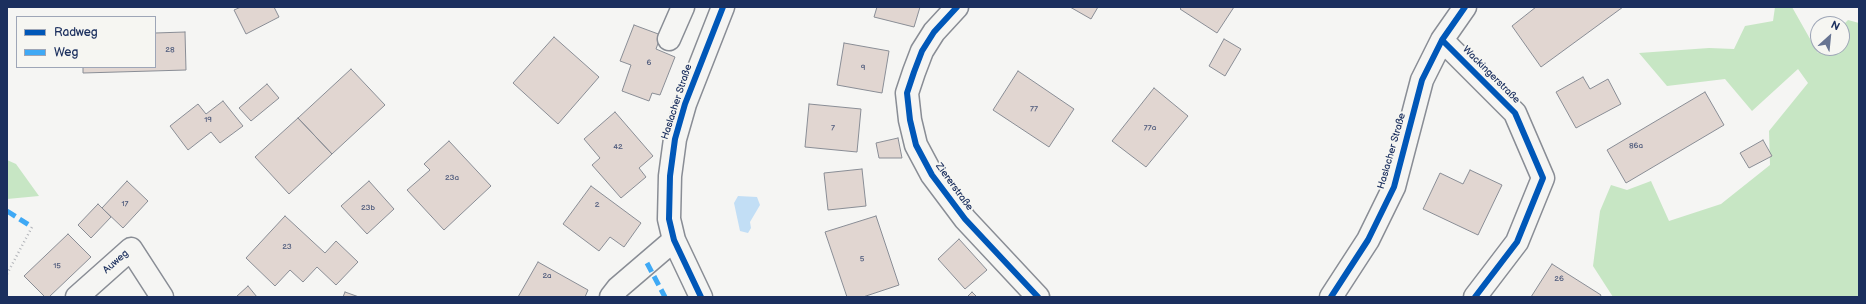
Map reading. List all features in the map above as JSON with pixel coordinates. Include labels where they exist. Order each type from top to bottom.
[{"type":"street","points":[[669,39],[683,7]]},
{"type":"street","name":"Haslacher Straße","points":[[701,297],[674,240],[669,219],[670,176],[675,139],[695,77],[723,7]]},
{"type":"street","name":"Ziererstraße","points":[[957,7],[934,32],[922,51],[914,72],[908,93],[910,120],[916,145],[932,175],[965,219],[1038,297]]},
{"type":"street","name":"Haslacher Straße","points":[[1331,297],[1368,240],[1394,187],[1422,80],[1442,40],[1465,7]]},
{"type":"street","name":"Wackingerstraße","points":[[1442,40],[1515,114],[1543,178],[1517,242],[1475,297]]},
{"type":"street","points":[[611,297],[618,288],[674,240]]},
{"type":"street","name":"Auweg","points":[[77,297],[131,249],[162,297]]},
{"type":"path","points":[[7,274],[32,226]]},
{"type":"green space","points":[[1775,7],[1792,7],[1810,39],[1810,56],[1850,56],[1850,21],[1859,23],[1859,297],[1613,297],[1593,266],[1600,211],[1611,185],[1627,190],[1651,181],[1669,221],[1721,204],[1770,165],[1769,131],[1808,83],[1798,69],[1752,111],[1725,79],[1667,86],[1639,53],[1709,48],[1734,49],[1745,26],[1773,21]]},
{"type":"green space","points":[[7,160],[16,164],[39,196],[7,199]]},
{"type":"water","points":[[738,196],[757,197],[760,205],[750,222],[751,228],[748,233],[740,231],[734,203]]},
{"type":"building","points":[[241,7],[274,7],[279,17],[246,34],[234,10]]},
{"type":"building","points":[[877,7],[920,7],[914,27],[874,17]]},
{"type":"building","points":[[1070,7],[1098,7],[1091,19]]},
{"type":"building","points":[[1182,7],[1234,7],[1217,33],[1180,9]]},
{"type":"building","points":[[1536,7],[1623,7],[1541,67],[1512,26]]},
{"type":"building","points":[[634,25],[661,35],[656,49],[675,57],[660,95],[652,93],[649,101],[622,91],[631,65],[620,61]]},
{"type":"building","points":[[185,32],[186,70],[83,73],[83,68],[156,68],[156,33]]},
{"type":"building","points":[[554,37],[599,77],[558,124],[513,83]]},
{"type":"building","points":[[1224,39],[1241,49],[1225,76],[1209,66]]},
{"type":"building","points":[[844,43],[889,51],[882,93],[837,85]]},
{"type":"building","points":[[351,69],[385,105],[332,154],[298,118]]},
{"type":"building","points":[[1018,71],[1074,109],[1049,147],[993,110]]},
{"type":"building","points":[[1583,77],[1590,89],[1608,79],[1621,104],[1576,128],[1556,92]]},
{"type":"building","points":[[267,84],[279,98],[251,121],[239,108]]},
{"type":"building","points":[[1154,88],[1188,116],[1146,167],[1112,141]]},
{"type":"building","points":[[1705,92],[1724,125],[1626,183],[1607,150]]},
{"type":"building","points":[[223,101],[243,126],[220,143],[211,132],[188,150],[170,126],[198,104],[206,114]]},
{"type":"building","points":[[809,104],[861,109],[857,152],[805,147]]},
{"type":"building","points":[[615,112],[653,156],[639,168],[646,177],[621,198],[592,165],[600,158],[584,139]]},
{"type":"building","points":[[298,118],[332,154],[289,194],[255,157]]},
{"type":"building","points":[[898,138],[902,158],[879,158],[876,143]]},
{"type":"building","points":[[1763,140],[1772,156],[1749,168],[1740,153]]},
{"type":"building","points":[[449,141],[491,186],[444,230],[407,190],[430,170],[424,164]]},
{"type":"building","points":[[862,169],[866,206],[828,210],[824,173]]},
{"type":"building","points":[[1470,170],[1502,185],[1478,235],[1423,209],[1440,173],[1463,184]]},
{"type":"building","points":[[127,181],[148,201],[123,228],[102,208]]},
{"type":"building","points":[[369,181],[394,209],[367,234],[341,206]]},
{"type":"building","points":[[591,186],[641,223],[624,247],[610,237],[599,251],[563,224]]},
{"type":"building","points":[[98,204],[111,217],[91,238],[78,225]]},
{"type":"building","points":[[285,216],[325,253],[336,241],[358,262],[336,285],[317,267],[303,282],[290,270],[275,286],[246,258]]},
{"type":"building","points":[[876,216],[899,285],[863,297],[847,297],[825,232]]},
{"type":"building","points":[[68,234],[91,257],[49,297],[45,297],[24,276]]},
{"type":"building","points":[[959,239],[987,270],[965,289],[938,259]]},
{"type":"building","points":[[538,262],[588,290],[585,297],[518,297]]},
{"type":"building","points":[[1552,264],[1601,295],[1600,297],[1531,297]]},
{"type":"building","points":[[248,286],[257,297],[236,297]]},
{"type":"building","points":[[345,292],[359,297],[343,297]]},
{"type":"building","points":[[972,292],[977,297],[967,297]]},
{"type":"marked path","points":[[7,211],[32,227]]},
{"type":"marked path","points":[[647,263],[665,297]]},
{"type":"cycle path","points":[[701,297],[674,240],[669,219],[670,176],[675,139],[685,104],[723,7]]},
{"type":"cycle path","points":[[957,7],[934,32],[922,51],[907,93],[910,120],[916,145],[932,175],[965,219],[1038,297]]},
{"type":"cycle path","points":[[1331,297],[1368,240],[1394,187],[1422,80],[1442,40],[1465,7]]},
{"type":"cycle path","points":[[1442,40],[1515,113],[1543,178],[1517,242],[1475,297]]}]
